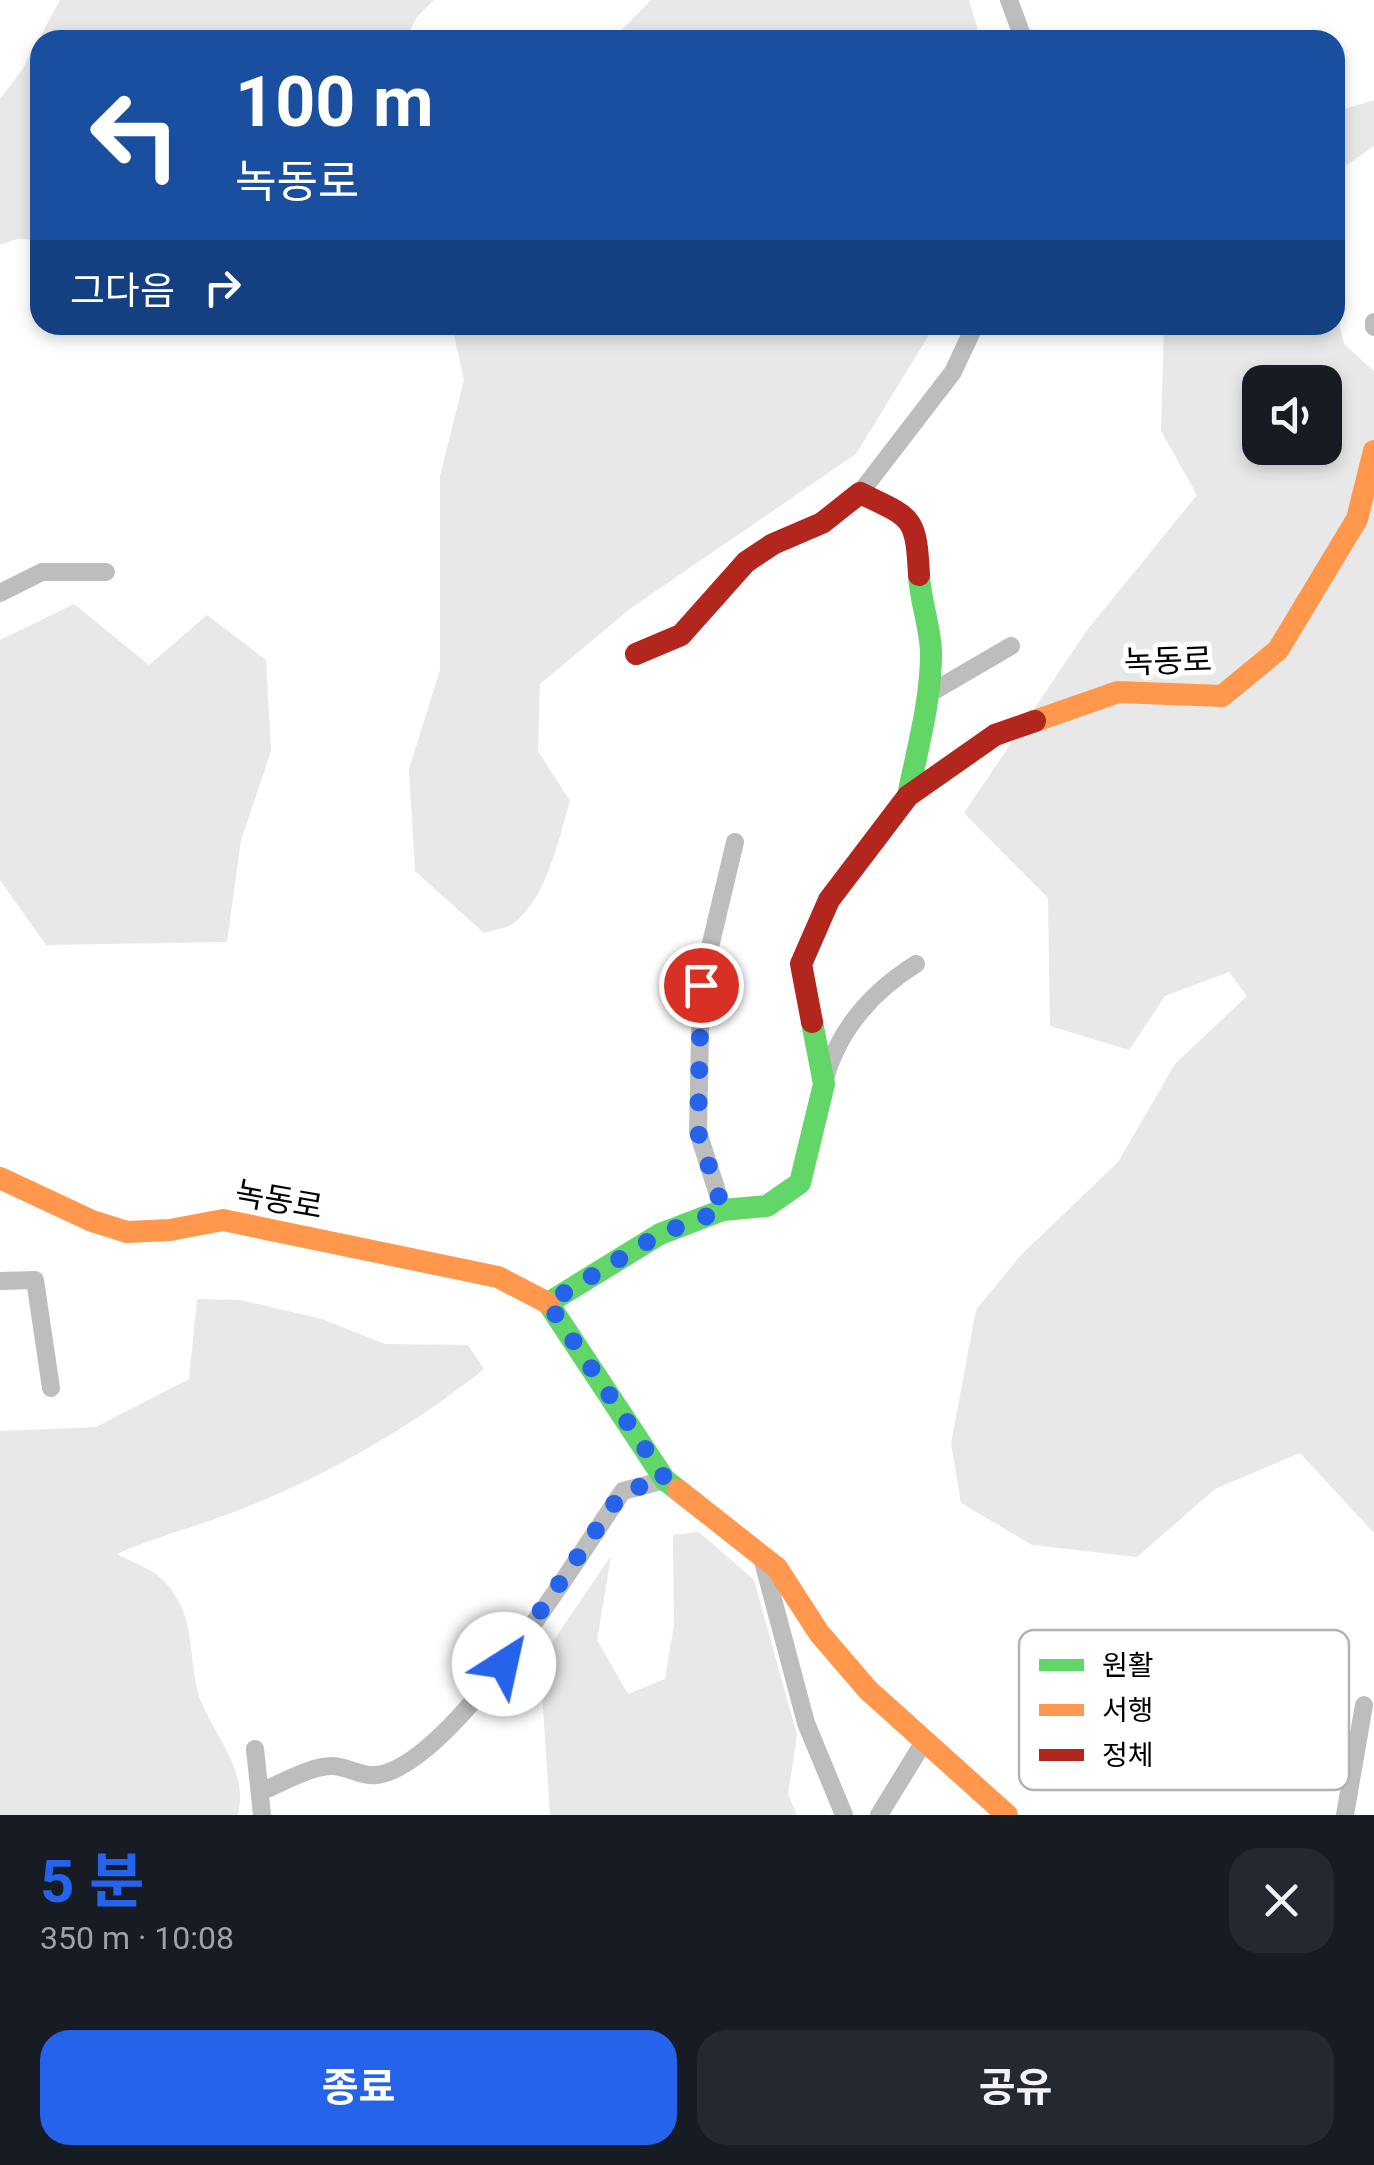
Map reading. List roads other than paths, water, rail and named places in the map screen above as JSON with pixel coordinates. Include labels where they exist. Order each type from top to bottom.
[{"type":"street","points":[[1009,0],[1020,30]]},
{"type":"street","points":[[636,654],[662,648],[701,622],[733,575],[765,548],[828,518],[860,493],[953,372],[970,335]]},
{"type":"street","name":"녹동로","points":[[824,1084],[801,964],[828,900],[908,796],[995,735],[1118,692],[1222,696],[1278,650],[1356,519],[1374,451]]},
{"type":"street","name":"녹동로","points":[[860,493],[903,514],[917,532],[920,603],[931,650],[927,695],[908,796]]},
{"type":"street","points":[[0,594],[42,572],[106,572]]},
{"type":"street","points":[[927,695],[1011,646]]},
{"type":"street","points":[[723,1210],[698,1132],[701,985],[735,842]]},
{"type":"street","name":"녹동로","points":[[548,1303],[660,1234],[723,1210],[767,1206],[800,1183],[830,1060],[861,1009],[888,982],[916,964]]},
{"type":"street","name":"녹동로","points":[[0,1178],[92,1221],[128,1232],[170,1230],[222,1220],[498,1277],[548,1303],[666,1480],[761,1553],[868,1690],[1008,1815]]},
{"type":"street","points":[[0,1281],[35,1280],[51,1388]]},
{"type":"street","points":[[260,1792],[330,1766],[376,1775],[422,1754],[451,1728],[504,1664],[623,1491],[666,1480]]},
{"type":"street","points":[[761,1553],[806,1723],[844,1815]]},
{"type":"street","points":[[1345,1815],[1364,1705]]},
{"type":"street","points":[[880,1815],[924,1740]]},
{"type":"street","points":[[255,1749],[262,1815]]}]
